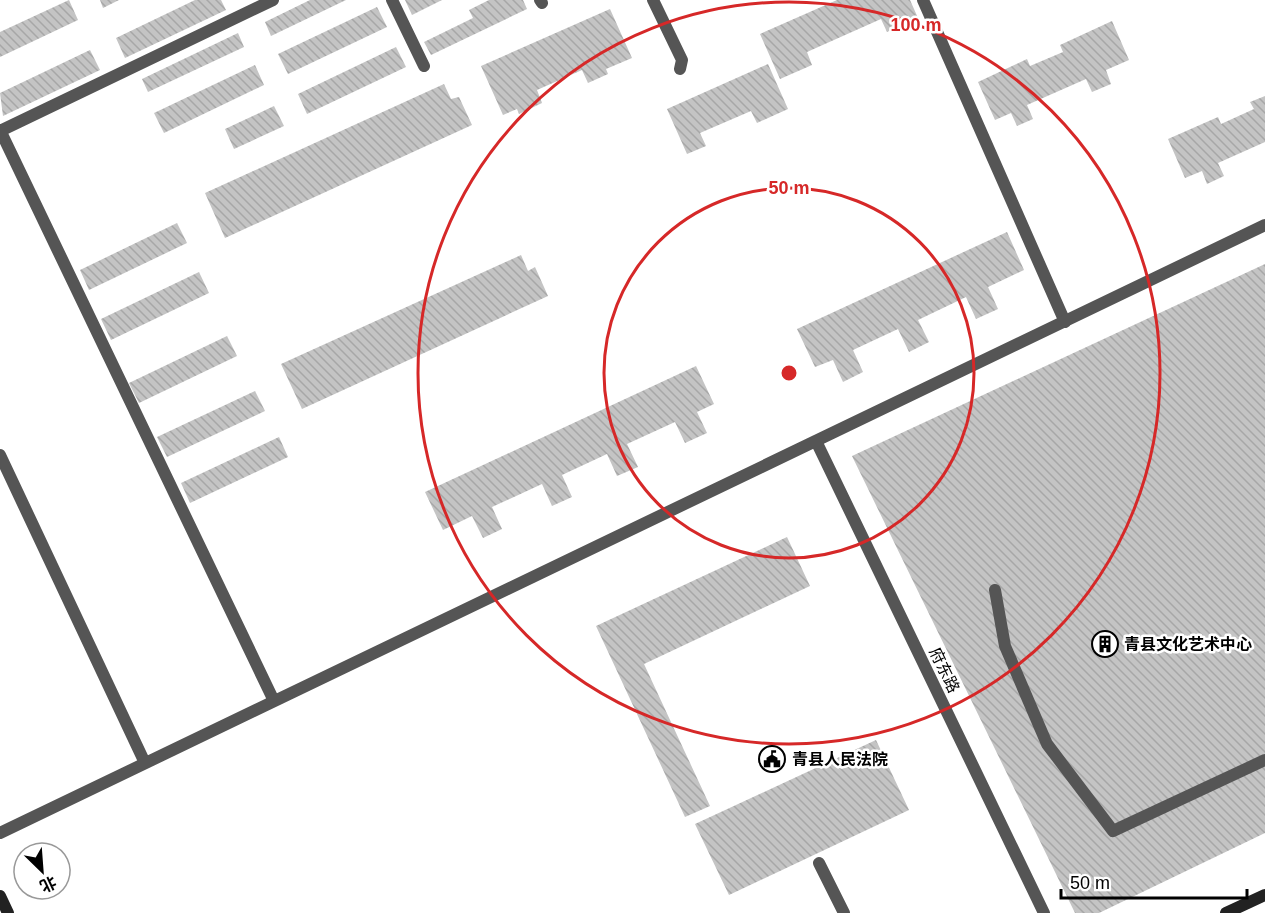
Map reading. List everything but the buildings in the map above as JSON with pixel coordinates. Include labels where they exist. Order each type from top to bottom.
[{"type":"street","points":[[273,0],[0,131],[274,701]]},
{"type":"street","points":[[392,0],[424,66]]},
{"type":"street","points":[[653,0],[682,60],[680,69]]},
{"type":"street","points":[[923,0],[1065,322]]},
{"type":"street","points":[[0,833],[1265,225]]},
{"type":"street","name":"府东路","points":[[816,441],[1044,913]]},
{"type":"street","points":[[0,456],[145,763]]},
{"type":"street","points":[[995,590],[1005,646],[1047,744],[1113,831],[1265,760]]},
{"type":"street","points":[[819,863],[844,913]]},
{"type":"street","points":[[1226,913],[1265,895]]},
{"type":"street","points":[[0,896],[8,913]]},
{"type":"place","name":"青县文化艺术中心","points":[[1105,644]]},
{"type":"place","name":"青县人民法院","points":[[772,759]]}]
